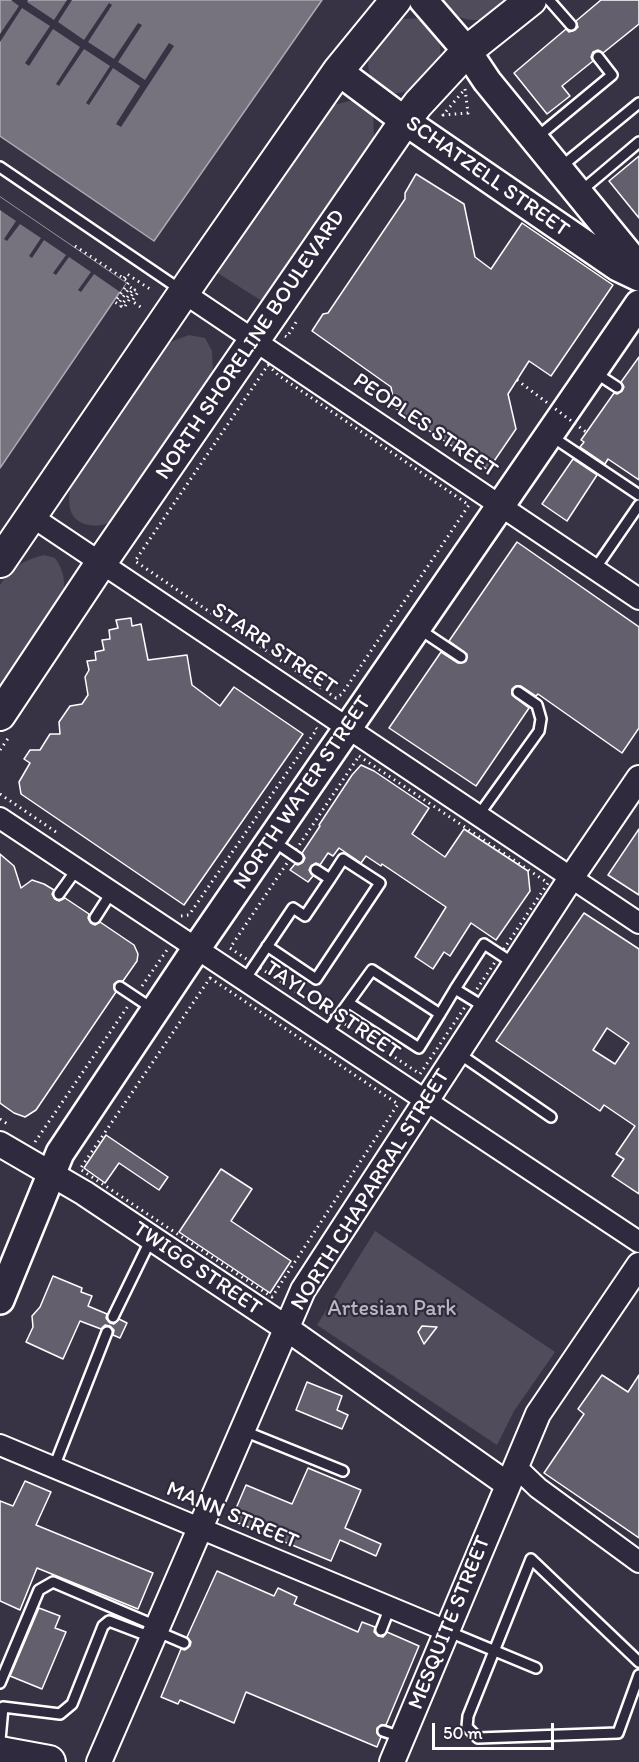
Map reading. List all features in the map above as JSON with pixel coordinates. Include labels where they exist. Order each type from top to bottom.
[{"type":"highway","points":[[0,1753],[48,1762]]},
{"type":"main road","points":[[0,562],[338,71],[396,0]]},
{"type":"main road","name":"SCHATZELL STREET","points":[[423,0],[467,51],[487,81],[639,267]]},
{"type":"main road","name":"NORTH SHORELINE BOULEVARD","points":[[7,723],[101,563],[262,352],[405,121],[467,51],[531,0]]},
{"type":"main road","name":"SCHATZELL STREET","points":[[338,71],[405,121],[618,267],[639,277]]},
{"type":"main road","name":"NORTH WATER STREET","points":[[0,1300],[60,1153],[145,1004],[287,851],[348,728],[639,304]]},
{"type":"street","name":"PEOPLES STREET","points":[[184,293],[262,352],[639,599]]},
{"type":"street","name":"STARR STREET","points":[[31,516],[639,923]]},
{"type":"street","name":"NORTH CHAPARRAL STREET","points":[[99,1762],[303,1290],[458,1053],[479,1004],[508,959],[571,878],[639,779]]},
{"type":"street","name":"TAYLOR STREET","points":[[0,818],[196,949],[250,973],[325,1035],[639,1242]]},
{"type":"street","name":"TWIGG STREET","points":[[9,1137],[51,1175],[84,1194],[511,1475],[538,1488],[639,1562]]},
{"type":"street","name":"MESQUITE STREET","points":[[392,1762],[393,1734],[447,1631],[538,1414],[639,1265]]},
{"type":"street","name":"MANN STREET","points":[[0,1444],[447,1631]]},
{"type":"lane","points":[[549,0],[571,25]]},
{"type":"lane","points":[[535,139],[612,75],[598,57]]},
{"type":"lane","points":[[559,168],[639,104]]},
{"type":"lane","points":[[580,193],[639,142]]},
{"type":"lane","points":[[0,167],[184,293]]},
{"type":"lane","points":[[593,371],[618,387]]},
{"type":"lane","points":[[549,435],[639,495]]},
{"type":"lane","points":[[595,569],[639,505]]},
{"type":"lane","points":[[417,627],[461,657]]},
{"type":"lane","points":[[478,816],[539,731],[542,720],[537,705],[520,698]]},
{"type":"lane","points":[[250,973],[267,946],[293,908],[305,916],[343,859],[380,883],[316,979],[267,946]]},
{"type":"lane","points":[[59,894],[76,869]]},
{"type":"lane","points":[[316,870],[330,879]]},
{"type":"lane","points":[[94,918],[111,892]]},
{"type":"lane","points":[[349,1003],[419,1048],[484,944],[508,959]]},
{"type":"lane","points":[[325,1035],[372,970],[440,1014]]},
{"type":"lane","points":[[120,987],[145,1004]]},
{"type":"lane","points":[[455,989],[479,1004]]},
{"type":"lane","points":[[458,1053],[551,1117]]},
{"type":"lane","points":[[113,1317],[151,1239]]},
{"type":"lane","points":[[54,1467],[107,1332]]},
{"type":"lane","points":[[242,1430],[343,1471]]},
{"type":"lane","points":[[639,1662],[531,1559],[468,1716],[467,1727],[478,1738],[618,1733],[639,1675]]},
{"type":"lane","points":[[0,1683],[39,1590],[53,1582],[156,1632],[184,1643]]},
{"type":"lane","points":[[381,1630],[390,1607]]},
{"type":"lane","points":[[0,1740],[3,1707],[60,1714],[72,1704],[103,1626],[109,1621],[156,1632]]},
{"type":"lane","points":[[447,1631],[536,1668]]},
{"type":"path","points":[[465,89],[468,113],[443,115],[458,98],[465,89]]},
{"type":"path","points":[[75,246],[129,282],[115,302],[118,304],[130,287],[133,289],[121,306],[124,308],[135,290],[138,292],[132,301],[142,308]]},
{"type":"path","points":[[124,279],[127,274],[153,291]]},
{"type":"path","points":[[262,352],[278,375],[469,505],[342,694],[336,698],[135,561],[262,352]]},
{"type":"path","points":[[517,380],[586,432]]},
{"type":"path","points":[[0,750],[7,723]]},
{"type":"path","points":[[181,916],[189,915],[317,729],[308,723]]},
{"type":"path","points":[[359,756],[548,883],[508,959],[479,1004],[420,1074],[337,1019],[250,973],[230,948],[287,851],[359,756]]},
{"type":"path","points":[[0,794],[57,832]]},
{"type":"path","points":[[35,1142],[145,1004],[167,949]]},
{"type":"path","points":[[210,978],[398,1104],[272,1297],[80,1169],[210,978]]},
{"type":"path","points":[[0,1119],[9,1137]]},
{"type":"green space","points":[[443,0],[512,0],[493,16],[471,20],[451,12]]},
{"type":"green space","points":[[402,19],[420,19],[431,26],[438,37],[440,56],[437,63],[415,86],[404,92],[393,93],[375,82],[368,63],[376,42],[392,25]]},
{"type":"green space","points":[[349,101],[365,103],[373,112],[374,138],[363,161],[265,303],[213,270],[316,119],[334,105]]},
{"type":"green space","points":[[189,335],[205,338],[212,351],[213,374],[126,508],[113,520],[102,525],[80,522],[72,514],[70,508],[73,475],[158,353],[173,341]]},
{"type":"green space","points":[[44,555],[55,558],[61,568],[64,588],[61,598],[47,624],[0,690],[0,585],[19,565]]},
{"type":"green space","name":"Artesian Park","points":[[375,1231],[555,1352],[514,1411],[497,1445],[317,1325]]},
{"type":"shaded area","points":[[0,0],[322,0],[154,241],[0,136]]},
{"type":"shaded area","points":[[0,197],[126,283],[0,468]]},
{"type":"pier","points":[[11,0],[28,0],[27,2],[54,20],[67,0],[72,0],[58,22],[84,40],[109,3],[112,5],[88,42],[114,59],[138,23],[142,25],[118,62],[145,80],[169,43],[174,46],[121,127],[116,124],[140,86],[113,68],[89,105],[86,103],[110,66],[84,49],[59,86],[56,84],[80,47],[53,29],[29,66],[25,63],[50,26],[22,8],[0,42],[0,34],[19,6]]},
{"type":"pier","points":[[0,197],[126,283],[120,292],[94,274],[81,292],[78,290],[91,272],[69,257],[56,275],[53,273],[66,255],[44,240],[32,258],[29,256],[41,238],[20,224],[7,241],[4,239],[16,221],[0,210]]},
{"type":"building","points":[[601,0],[639,0],[639,24],[603,53],[598,50],[593,52],[591,57],[593,61],[562,86],[570,96],[547,114],[514,73],[566,29],[569,32],[575,30],[578,27],[576,21]]},
{"type":"building","points":[[639,156],[639,218],[609,181]]},
{"type":"building","points":[[416,174],[464,204],[475,257],[491,269],[522,223],[613,285],[551,376],[529,361],[508,394],[516,429],[488,470],[395,408],[391,387],[312,331],[323,314],[328,313],[405,199],[405,193]]},
{"type":"building","points":[[639,357],[639,480],[608,459],[605,464],[580,447],[584,442],[581,440],[614,393],[622,391],[624,387],[621,382]]},
{"type":"building","points":[[573,459],[597,475],[567,521],[542,504]]},
{"type":"building","points":[[517,542],[639,627],[639,728],[622,753],[538,694],[536,696],[521,686],[516,686],[512,689],[512,695],[529,708],[476,786],[389,728],[441,652],[458,663],[466,661],[467,654],[449,641]]},
{"type":"building","points":[[131,618],[132,626],[141,624],[148,660],[187,655],[192,685],[220,706],[234,687],[303,734],[184,905],[21,794],[19,782],[30,763],[24,759],[30,750],[40,750],[50,734],[60,734],[59,722],[70,706],[82,704],[88,695],[85,677],[89,670],[87,661],[96,660],[95,652],[104,650],[102,640],[110,639],[109,630],[118,628],[116,620]]},
{"type":"building","points":[[361,765],[374,771],[429,808],[412,834],[445,857],[464,829],[528,871],[530,891],[496,940],[471,923],[450,956],[444,952],[433,969],[415,957],[446,907],[382,864],[381,866],[366,856],[361,863],[339,848],[333,856],[328,853],[320,865],[316,863],[311,866],[309,870],[313,876],[308,882],[290,870],[295,864],[303,862],[305,858],[302,853],[352,775]]},
{"type":"building","points":[[639,829],[639,895],[608,875]]},
{"type":"building","points":[[0,854],[14,866],[21,888],[32,880],[44,884],[54,890],[52,894],[55,899],[59,901],[65,898],[89,914],[88,918],[91,923],[95,925],[100,922],[134,945],[138,954],[137,961],[123,981],[114,984],[116,992],[36,1110],[25,1117],[14,1113],[0,1103]]},
{"type":"building","points":[[584,913],[639,949],[639,1194],[612,1176],[624,1159],[616,1154],[635,1126],[604,1105],[600,1111],[496,1041]],"holes":[[[607,1028],[629,1043],[615,1064],[593,1050]]]},
{"type":"building","points":[[106,1135],[168,1177],[159,1190],[119,1163],[105,1183],[84,1168]]},
{"type":"building","points":[[221,1169],[252,1189],[231,1221],[291,1261],[270,1293],[179,1232]]},
{"type":"building","points":[[53,1276],[82,1288],[81,1292],[92,1296],[88,1306],[107,1314],[106,1318],[110,1323],[114,1324],[119,1319],[127,1323],[120,1338],[113,1335],[114,1330],[110,1326],[105,1325],[101,1329],[80,1321],[63,1359],[26,1342],[33,1327],[32,1316],[40,1307]]},
{"type":"building","points":[[422,1326],[437,1327],[424,1344],[418,1332]]},
{"type":"building","points":[[602,1375],[628,1392],[639,1375],[639,1538],[544,1473],[584,1414],[578,1409]]},
{"type":"building","points":[[307,1382],[342,1396],[337,1410],[348,1415],[342,1429],[296,1410]]},
{"type":"building","points":[[308,1468],[361,1490],[345,1528],[381,1544],[376,1556],[340,1540],[331,1561],[231,1520],[246,1485],[292,1504]]},
{"type":"building","points":[[25,1481],[51,1492],[36,1525],[153,1573],[138,1609],[37,1568],[20,1610],[0,1601],[0,1501],[13,1506]]},
{"type":"building","points":[[217,1571],[274,1596],[278,1588],[297,1597],[294,1604],[358,1632],[362,1622],[375,1627],[374,1632],[378,1636],[383,1637],[387,1632],[419,1646],[386,1725],[377,1728],[377,1733],[381,1737],[377,1747],[246,1692],[234,1723],[180,1700],[178,1704],[161,1697],[181,1649],[185,1650],[190,1646],[191,1642],[187,1637]]},
{"type":"building","points":[[39,1608],[60,1616],[55,1628],[66,1632],[42,1689],[10,1676]]}]
